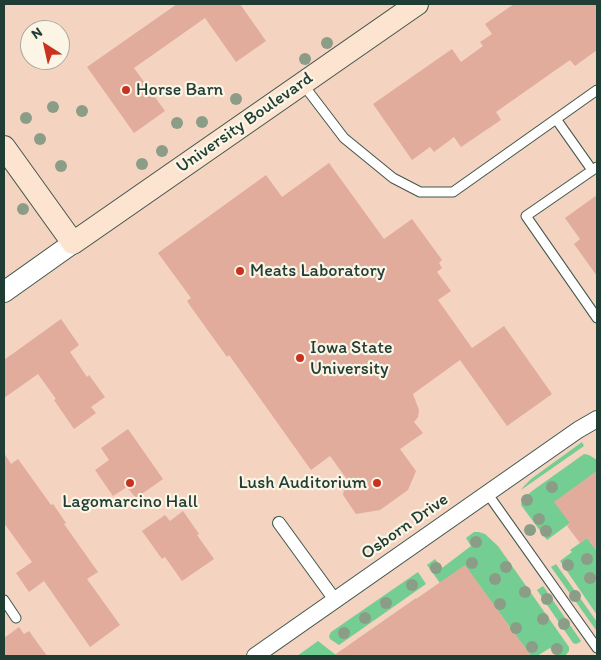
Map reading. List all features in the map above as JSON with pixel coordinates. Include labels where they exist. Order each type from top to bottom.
[{"type":"main road","name":"University Boulevard","points":[[73,243],[417,4]]},
{"type":"main road","points":[[4,147],[73,243]]},
{"type":"street","points":[[4,292],[73,243]]},
{"type":"street","name":"Osborn Drive","points":[[578,430],[597,411]]},
{"type":"street","name":"Osborn Drive","points":[[255,656],[487,493],[597,419]]},
{"type":"street","points":[[278,523],[335,600]]},
{"type":"lane","points":[[302,83],[344,138],[393,178],[420,192],[453,192],[597,90]]},
{"type":"lane","points":[[556,119],[595,169],[526,216],[597,318]]},
{"type":"lane","points":[[487,493],[597,648]]},
{"type":"lane","points":[[4,600],[16,618]]},
{"type":"shaded area","name":"Iowa State University","points":[[4,4],[597,4],[597,656],[4,656]]},
{"type":"green space","points":[[582,442],[584,446],[521,490],[531,479]]},
{"type":"green space","points":[[584,454],[597,460],[597,471],[555,502],[570,523],[547,540],[521,505],[522,500]]},
{"type":"green space","points":[[474,532],[485,534],[498,546],[569,647],[569,651],[565,656],[557,656],[550,648],[537,656],[531,656],[465,566],[440,583],[427,565],[435,559],[442,568],[471,546],[466,538]]},
{"type":"green space","points":[[587,538],[597,551],[597,615],[560,561],[572,552],[570,550]]},
{"type":"green space","points":[[556,564],[597,622],[596,630],[551,567]]},
{"type":"green space","points":[[418,572],[426,584],[339,645],[330,639],[331,632]]},
{"type":"green space","points":[[543,586],[580,642],[573,643],[537,590]]},
{"type":"green space","points":[[318,641],[336,655],[297,656]]},
{"type":"building","name":"Horse Barn","points":[[177,4],[240,4],[266,41],[236,62],[205,18],[134,68],[165,111],[134,133],[87,67]]},
{"type":"building","points":[[514,4],[597,4],[597,50],[575,66],[570,60],[496,112],[501,120],[461,147],[454,137],[434,152],[430,147],[412,160],[373,104],[452,49],[461,62],[483,46],[480,42],[492,34],[485,24]]},
{"type":"building","points":[[329,163],[384,239],[412,219],[442,260],[439,263],[442,268],[437,272],[451,291],[438,300],[472,348],[504,326],[552,394],[507,426],[460,360],[413,394],[419,410],[418,417],[414,422],[423,433],[400,449],[416,471],[408,490],[380,510],[356,514],[343,495],[346,478],[330,456],[311,470],[229,355],[227,357],[191,307],[187,301],[191,298],[158,253],[266,175],[282,197]]},
{"type":"building","points":[[597,195],[597,276],[574,244],[580,239],[565,218]]},
{"type":"building","points":[[61,319],[79,345],[70,352],[87,377],[89,375],[105,397],[91,407],[96,413],[74,429],[38,374],[4,398],[4,360]]},
{"type":"building","points":[[128,429],[163,479],[136,498],[127,487],[113,496],[95,470],[109,460],[101,448]]},
{"type":"building","points":[[4,453],[11,464],[18,459],[51,505],[53,504],[66,523],[64,524],[98,572],[87,579],[120,625],[90,647],[44,581],[29,592],[16,573],[32,562],[4,523]]},
{"type":"building","points":[[597,471],[597,551],[587,538],[580,543],[567,526],[570,523],[554,502]]},
{"type":"building","points":[[183,511],[214,559],[182,581],[165,557],[162,559],[142,531],[165,515],[170,521]]},
{"type":"building","points":[[465,565],[531,656],[333,656],[416,598]]},
{"type":"building","points":[[19,627],[24,634],[29,631],[47,656],[4,656],[4,638]]},
{"type":"place","name":"Horse Barn","points":[[126,90]]},
{"type":"place","name":"Meats Laboratory","points":[[240,271]]},
{"type":"place","name":"Iowa State University","points":[[300,358]]},
{"type":"place","name":"Lagomarcino Hall","points":[[130,483]]},
{"type":"place","name":"Lush Auditorium","points":[[377,483]]}]
